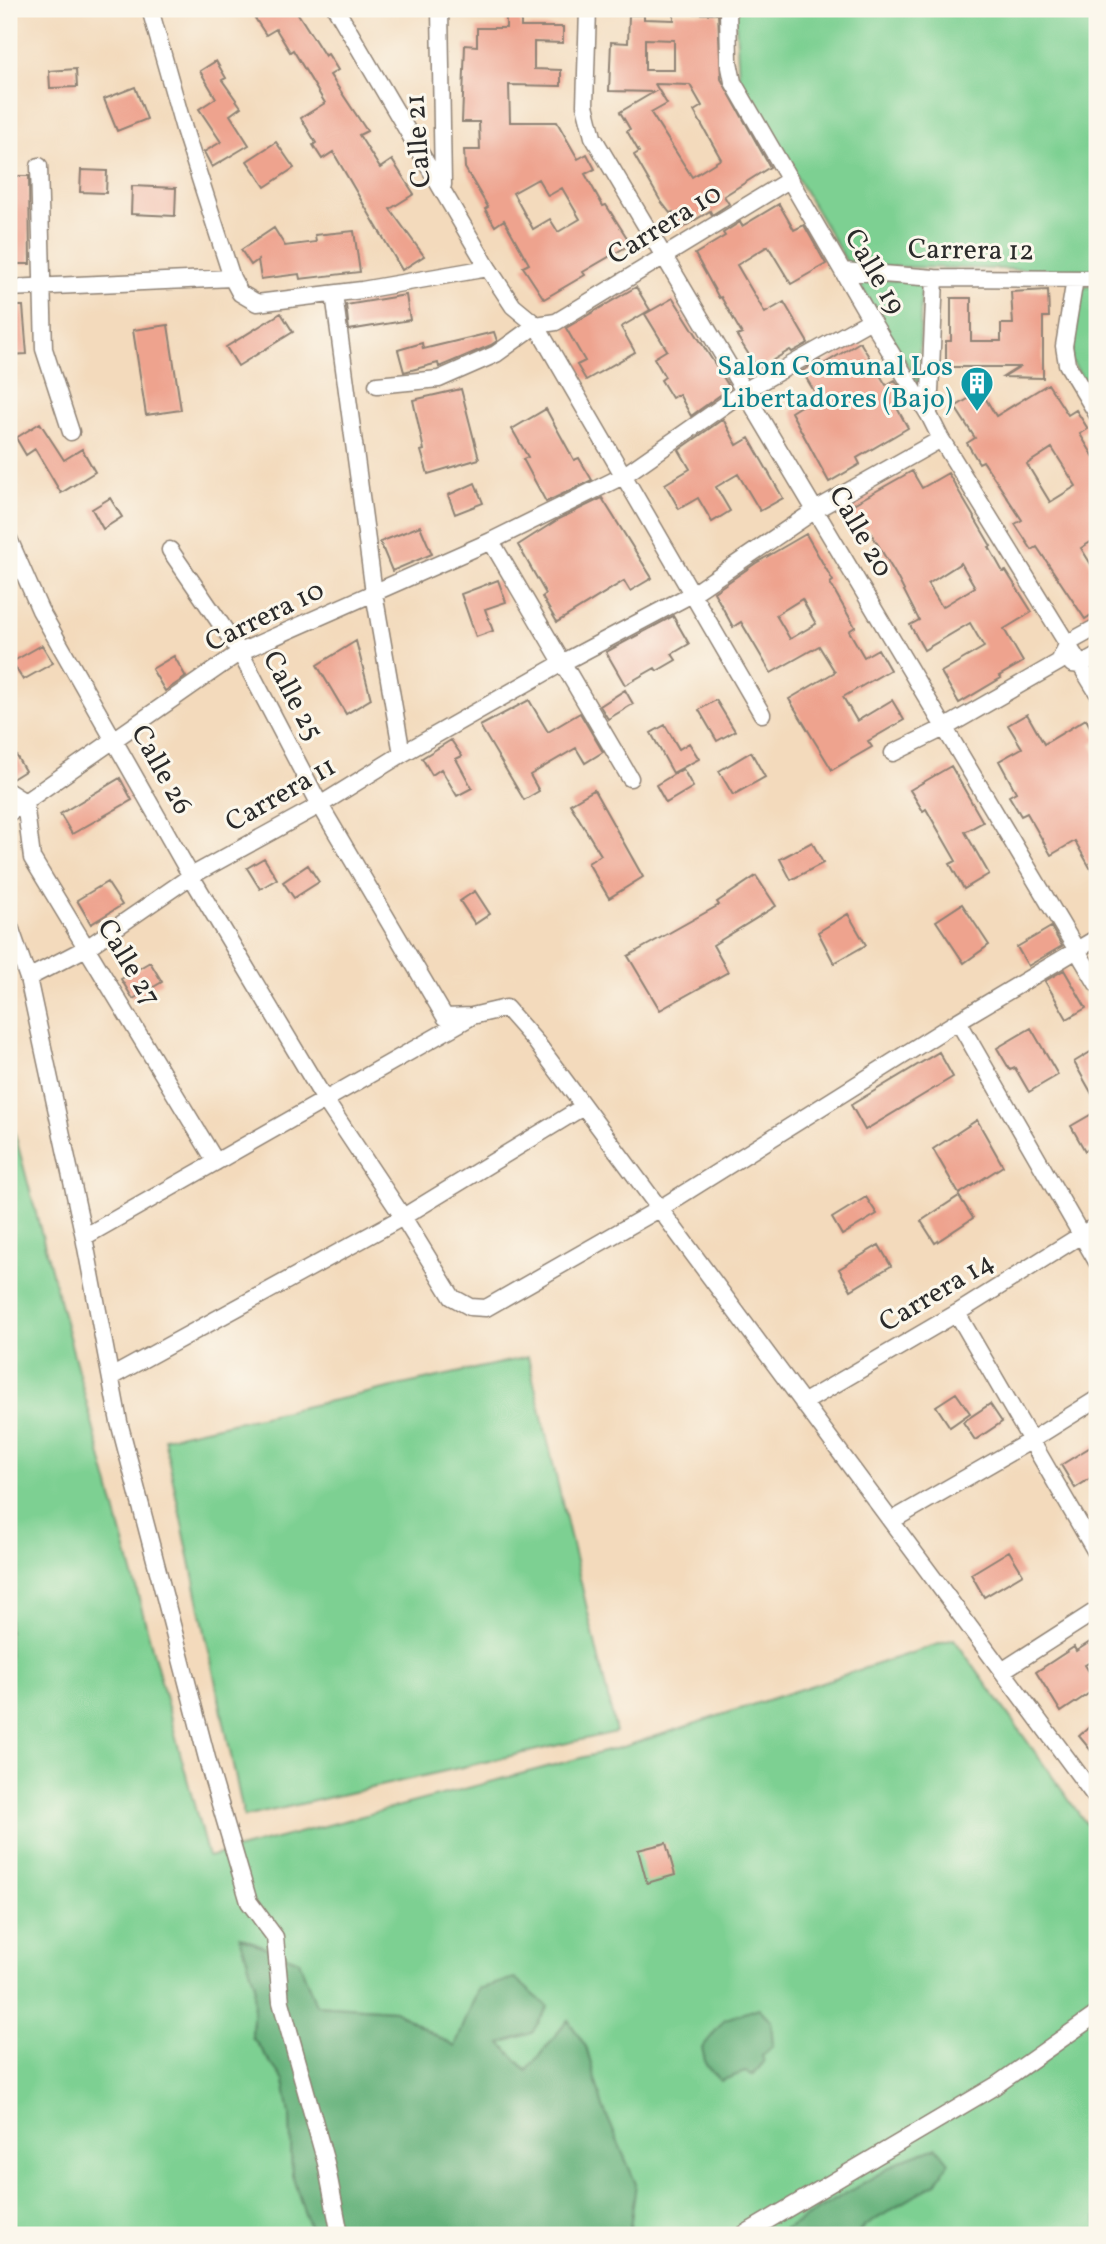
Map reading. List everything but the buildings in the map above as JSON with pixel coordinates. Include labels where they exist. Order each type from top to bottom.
[{"type":"street","points":[[150,9],[184,129],[232,278],[240,293],[257,303],[334,294],[488,268]]},
{"type":"street","points":[[336,9],[443,188]]},
{"type":"street","name":"Calle 21","points":[[440,9],[443,188],[488,268],[513,306],[536,325],[762,714]]},
{"type":"street","name":"Calle 20","points":[[588,9],[585,106],[593,137],[817,509],[1097,984]]},
{"type":"street","name":"Calle 19","points":[[728,9],[729,62],[733,82],[941,439],[1097,692]]},
{"type":"street","points":[[39,166],[44,349],[71,432]]},
{"type":"street","name":"Carrera 10","points":[[377,385],[439,379],[496,354],[536,325],[556,322],[789,180]]},
{"type":"street","name":"Carrera 12","points":[[843,271],[935,278],[1097,279]]},
{"type":"street","points":[[9,288],[232,278]]},
{"type":"street","points":[[929,415],[935,278]]},
{"type":"street","points":[[1075,279],[1064,349],[1067,364],[1097,414]]},
{"type":"street","points":[[334,294],[374,593],[402,754]]},
{"type":"street","name":"Carrera 10","points":[[9,813],[240,652],[491,541],[623,476],[746,390],[871,320]]},
{"type":"street","points":[[817,509],[941,439]]},
{"type":"street","name":"Carrera 11","points":[[28,978],[88,947],[191,876],[320,805],[402,754],[562,663],[692,594],[817,509]]},
{"type":"street","name":"Calle 26","points":[[9,539],[40,610],[191,876],[325,1100],[404,1217],[452,1297],[470,1307],[486,1308],[659,1209],[958,1021],[1097,938]]},
{"type":"street","points":[[491,541],[630,778]]},
{"type":"street","name":"Calle 25","points":[[170,550],[240,652],[320,805],[445,1017],[471,1016]]},
{"type":"street","points":[[893,753],[946,727],[1059,662],[1068,643],[1097,626]]},
{"type":"street","points":[[1059,662],[1081,665],[1097,656]]},
{"type":"street","points":[[9,792],[25,802]]},
{"type":"street","name":"Calle 27","points":[[25,802],[32,858],[216,1162]]},
{"type":"street","points":[[9,924],[28,978],[85,1237],[119,1422],[210,1770],[249,1902],[275,1937],[281,2002],[326,2163],[340,2235]]},
{"type":"street","points":[[85,1237],[471,1016],[506,1008],[536,1042],[1097,1799]]},
{"type":"street","points":[[958,1021],[1097,1262]]},
{"type":"street","points":[[111,1377],[404,1217],[583,1107]]},
{"type":"street","name":"Carrera 14","points":[[803,1403],[957,1313],[1097,1225]]},
{"type":"street","points":[[957,1313],[1097,1554]]},
{"type":"street","points":[[891,1521],[1097,1399]]},
{"type":"street","points":[[1002,1671],[1097,1610]]},
{"type":"street","points":[[743,2235],[995,2086],[1097,2014]]},
{"type":"green space","points":[[735,9],[1097,9],[1097,271],[849,266],[739,80]]},
{"type":"green space","points":[[857,280],[921,280],[919,385]]},
{"type":"green space","points":[[1097,286],[1097,402],[1071,360],[1081,287]]},
{"type":"green space","points":[[9,1112],[208,1857],[626,1746],[954,1639],[1097,1839],[1097,2235],[856,2235],[863,2227],[936,2183],[904,2159],[776,2235],[629,2235],[632,2213],[586,2047],[568,2020],[527,2071],[500,2042],[478,1989],[455,2047],[394,2010],[316,2005],[299,1961],[241,1937],[255,1984],[252,2037],[284,2081],[290,2114],[292,2175],[312,2235],[9,2235]]},
{"type":"green space","points":[[528,1357],[616,1732],[244,1817],[164,1438]]},
{"type":"green space","points":[[240,1937],[299,1961],[316,2005],[394,2010],[455,2047],[478,1989],[515,1978],[548,2007],[532,2033],[501,2043],[527,2071],[568,2020],[586,2047],[603,2107],[636,2184],[629,2235],[312,2235],[292,2175],[290,2114],[284,2081],[252,2037],[255,1984]]},
{"type":"green space","points":[[759,2008],[771,2021],[773,2045],[762,2056],[764,2062],[753,2075],[745,2072],[720,2081],[706,2065],[702,2048],[725,2019]]},
{"type":"green space","points":[[937,2147],[949,2162],[936,2183],[863,2227],[856,2235],[776,2235],[904,2159]]},
{"type":"place","name":"Salon Comunal Los Libertadores (Bajo)","points":[[977,413]]}]
